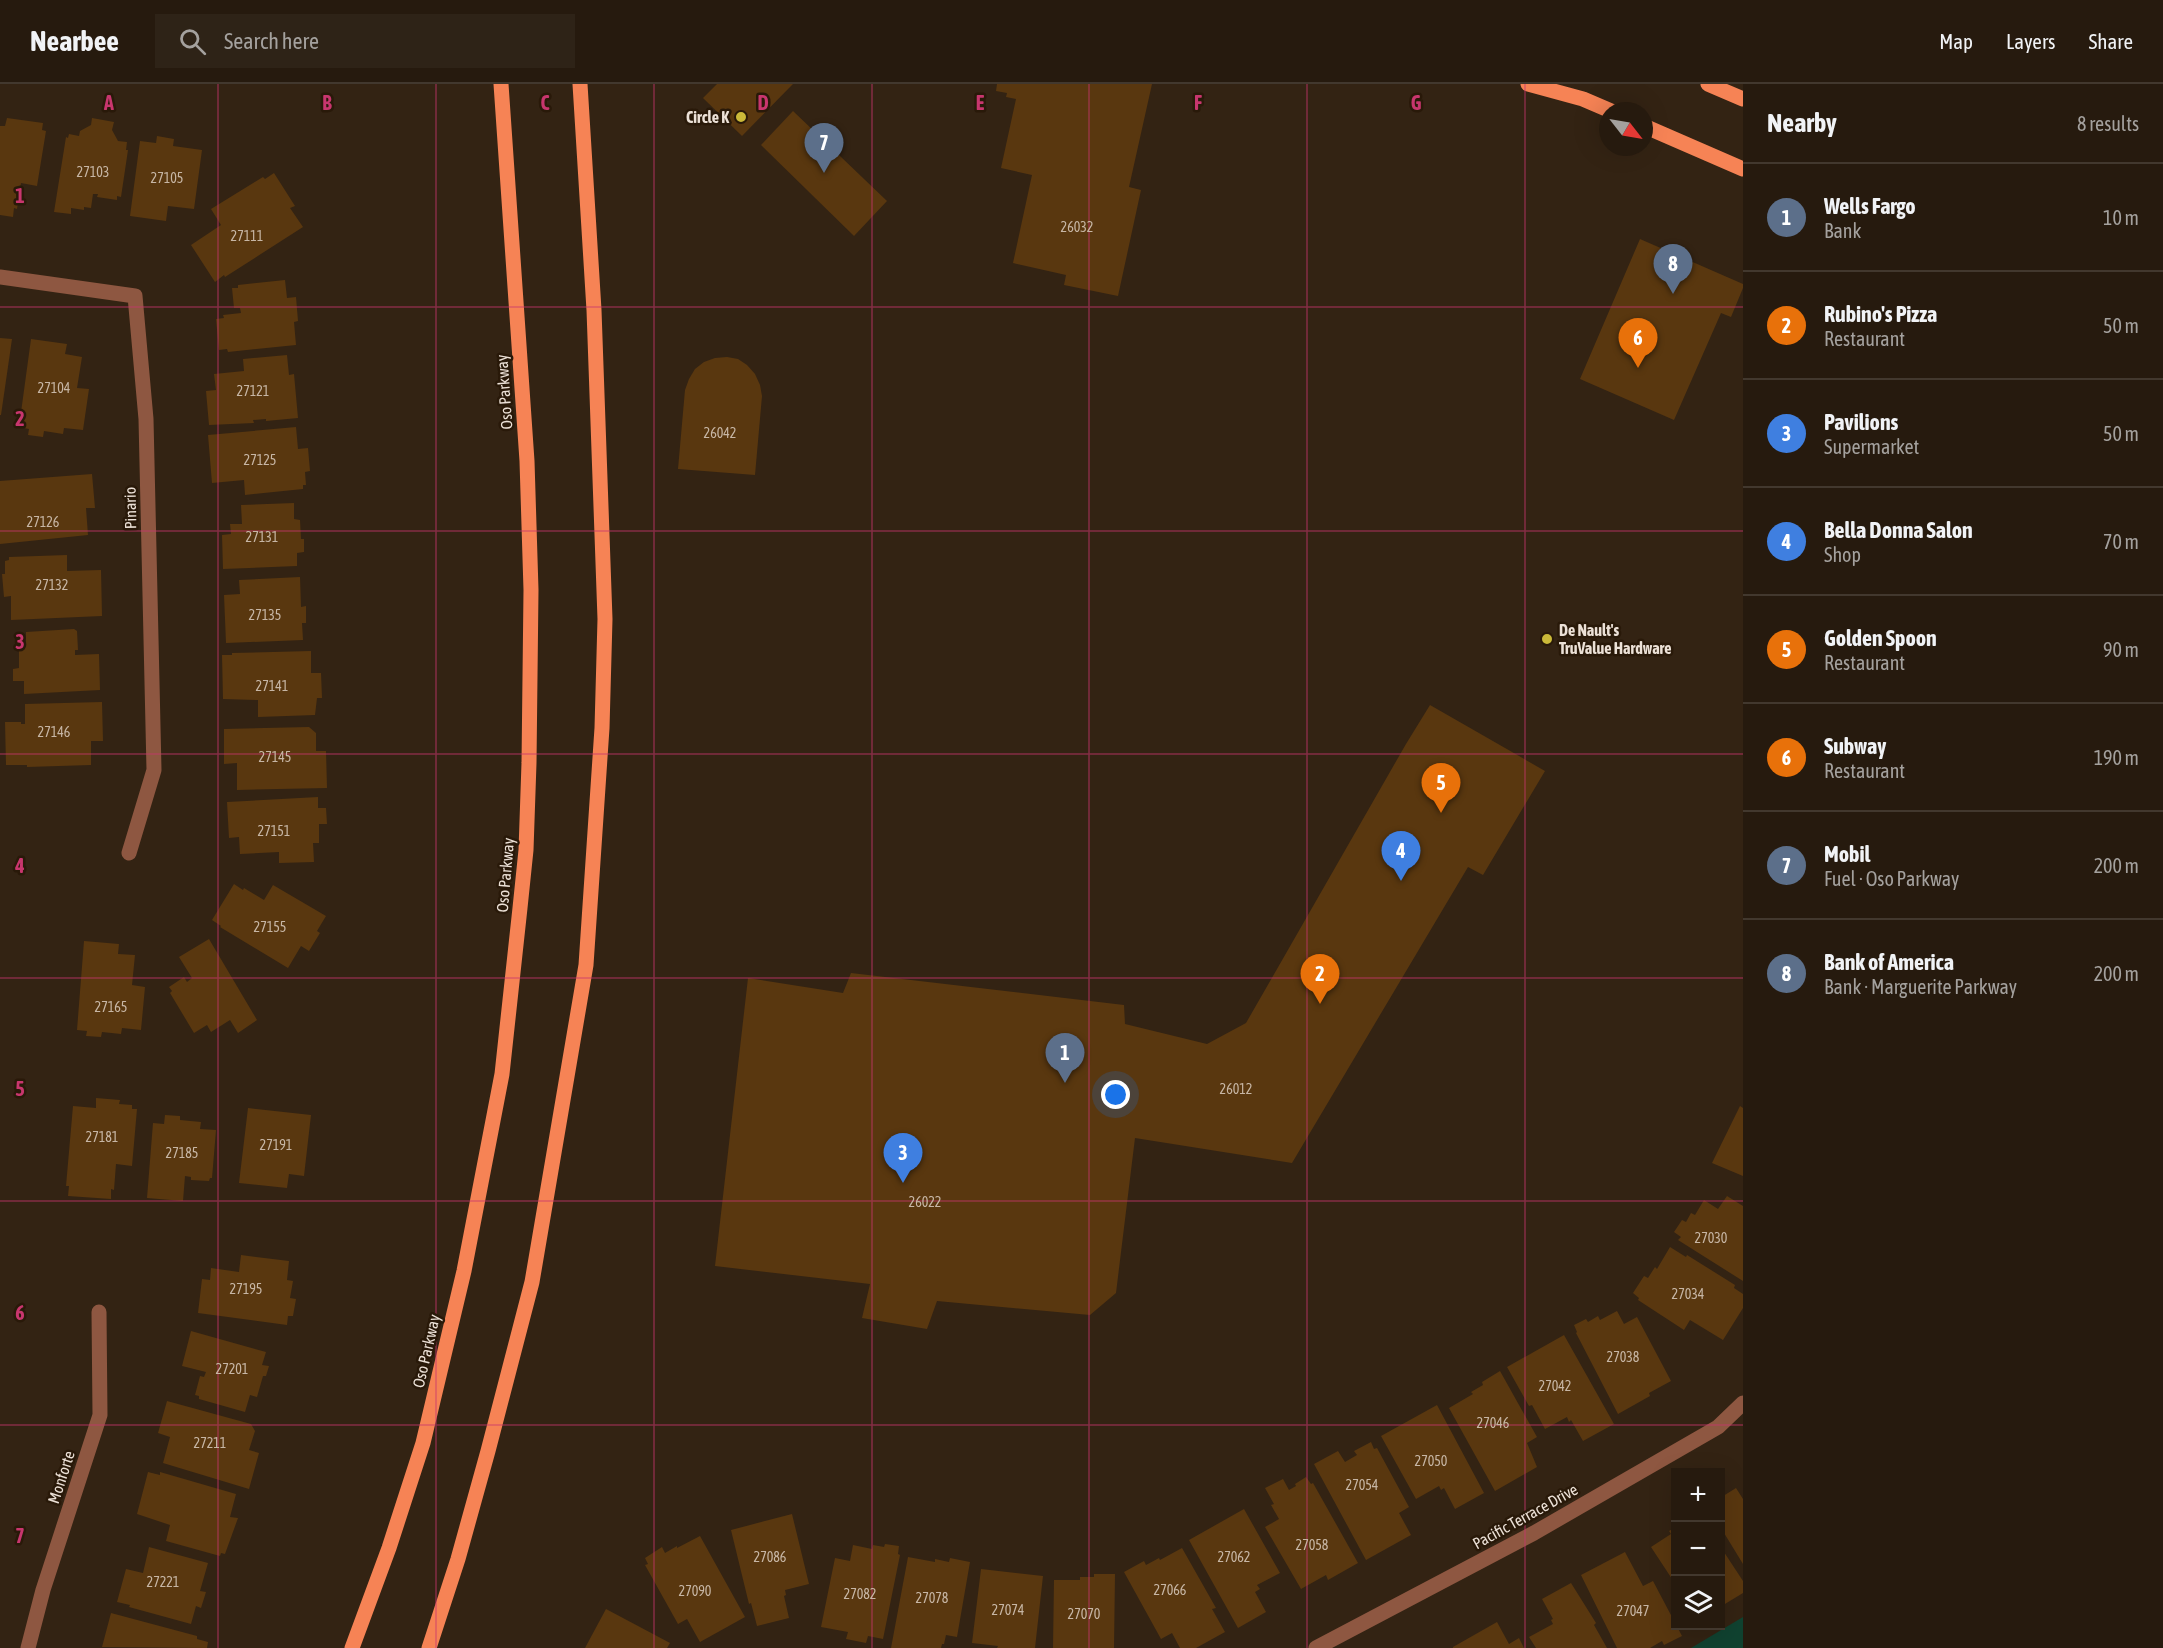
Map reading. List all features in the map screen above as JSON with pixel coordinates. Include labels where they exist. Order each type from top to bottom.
[{"type":"main road","name":"Oso Parkway","points":[[352,1648],[389,1548],[423,1443],[464,1271],[502,1074],[526,850],[531,590],[527,461],[501,84]]},
{"type":"main road","points":[[429,1648],[476,1494],[532,1282],[586,965],[602,740],[605,619],[594,309],[580,84]]},
{"type":"main road","points":[[1527,84],[1583,99],[1599,106]]},
{"type":"main road","points":[[1708,84],[1743,99]]},
{"type":"main road","points":[[1653,130],[1743,169]]},
{"type":"street","name":"Pinario","points":[[0,277],[135,296],[146,419],[154,770],[129,853]]},
{"type":"street","name":"Monforte","points":[[28,1648],[43,1590],[100,1415],[99,1312]]},
{"type":"street","name":"Pacific Terrace Drive","points":[[1316,1648],[1564,1515],[1718,1427],[1743,1403]]},
{"type":"green space","points":[[1743,1617],[1743,1648],[1691,1648],[1725,1630],[1725,1628]]},
{"type":"building","name":"Circle K","points":[[717,84],[793,84],[742,136],[703,98]]},
{"type":"building","points":[[997,84],[1152,84],[1129,187],[1141,190],[1118,296],[1064,285],[1066,275],[1013,263],[1032,175],[1001,168],[1016,99],[1006,97],[1007,93],[996,91]]},
{"type":"building","points":[[793,111],[887,201],[854,236],[761,145]]},
{"type":"building","points":[[7,118],[43,123],[42,130],[46,131],[37,186],[21,183],[17,209],[14,208],[13,217],[0,215],[0,126],[5,126]]},
{"type":"building","points":[[92,118],[114,122],[112,130],[118,141],[127,142],[126,150],[128,150],[121,197],[117,196],[117,200],[97,197],[98,194],[93,194],[91,208],[84,207],[84,210],[71,208],[71,214],[54,212],[66,137],[68,138],[69,134],[79,136],[80,131],[91,125]]},
{"type":"building","points":[[157,136],[174,139],[173,146],[202,150],[194,209],[168,206],[166,221],[130,216],[140,141],[156,143]]},
{"type":"building","points":[[274,173],[295,206],[290,208],[303,227],[215,282],[191,245],[221,225],[211,209],[263,177],[265,179]]},
{"type":"building","points":[[1640,239],[1743,284],[1731,317],[1721,313],[1674,420],[1580,379]]},
{"type":"building","points":[[285,280],[287,298],[296,297],[298,321],[294,322],[296,345],[228,352],[227,349],[219,350],[216,319],[224,318],[223,315],[241,313],[240,308],[234,308],[232,288],[238,288],[238,285]]},
{"type":"building","points":[[0,338],[12,339],[1,415],[0,415]]},
{"type":"building","points":[[31,339],[67,344],[65,354],[82,357],[77,388],[89,389],[83,430],[64,428],[63,434],[44,431],[43,437],[28,435],[29,429],[19,427]]},
{"type":"building","points":[[287,355],[289,375],[294,374],[298,418],[209,425],[206,391],[216,390],[214,374],[244,371],[243,359]]},
{"type":"building","points":[[727,357],[738,359],[747,365],[755,374],[760,385],[762,396],[755,475],[678,469],[685,390],[689,379],[695,369],[704,362]]},
{"type":"building","points":[[296,427],[298,449],[308,448],[310,471],[305,472],[306,485],[303,485],[303,489],[245,495],[244,480],[212,483],[208,435]]},
{"type":"building","points":[[92,474],[95,508],[86,508],[88,535],[0,544],[0,481]]},
{"type":"building","points":[[294,503],[294,519],[300,520],[301,539],[304,539],[304,552],[297,553],[297,566],[223,569],[222,535],[231,534],[230,524],[242,524],[241,505]]},
{"type":"building","points":[[67,555],[67,571],[101,570],[102,616],[11,620],[11,596],[4,597],[2,574],[5,574],[5,561],[9,560],[9,557]]},
{"type":"building","points":[[300,577],[301,607],[306,606],[306,623],[302,623],[303,640],[226,643],[224,595],[240,594],[239,580]]},
{"type":"building","points":[[74,629],[77,631],[78,650],[75,650],[75,655],[99,654],[100,690],[24,694],[24,681],[13,681],[13,669],[19,668],[19,647],[26,646],[26,632]]},
{"type":"building","points":[[311,651],[311,673],[321,673],[322,698],[317,698],[315,715],[258,717],[258,700],[223,699],[222,655]]},
{"type":"building","points":[[102,702],[103,741],[91,741],[91,765],[27,767],[27,765],[6,765],[5,722],[25,724],[25,704]]},
{"type":"building","points":[[1430,705],[1545,771],[1483,875],[1468,867],[1292,1163],[1135,1138],[1116,1293],[1090,1315],[937,1301],[927,1329],[862,1318],[870,1284],[715,1266],[748,978],[843,993],[851,973],[1124,1005],[1125,1024],[1207,1044],[1246,1023]]},
{"type":"building","points":[[309,727],[316,733],[316,751],[326,751],[327,788],[237,790],[237,763],[224,764],[224,729]]},
{"type":"building","points":[[318,797],[318,808],[326,808],[327,824],[319,824],[319,843],[313,843],[314,862],[279,863],[279,852],[240,854],[239,837],[229,838],[227,802]]},
{"type":"building","points":[[234,884],[264,900],[273,885],[326,916],[317,931],[320,933],[309,951],[301,946],[288,968],[212,920]]},
{"type":"building","points":[[209,939],[257,1020],[238,1033],[230,1020],[211,1032],[207,1025],[194,1033],[170,993],[172,991],[169,987],[184,977],[187,982],[192,978],[179,957]]},
{"type":"building","points":[[84,941],[119,944],[118,954],[135,955],[132,985],[145,987],[141,1030],[122,1028],[121,1034],[102,1032],[101,1037],[86,1036],[87,1031],[77,1030]]},
{"type":"building","points":[[96,1098],[120,1100],[119,1104],[132,1105],[132,1109],[137,1109],[132,1166],[116,1164],[111,1199],[68,1196],[69,1186],[66,1186],[73,1106],[96,1108]]},
{"type":"building","points":[[1740,1106],[1743,1108],[1743,1176],[1712,1163]]},
{"type":"building","points":[[248,1108],[311,1115],[304,1176],[289,1174],[287,1188],[239,1183]]},
{"type":"building","points":[[165,1115],[180,1116],[180,1120],[201,1122],[200,1129],[216,1130],[212,1178],[209,1181],[191,1180],[191,1177],[185,1176],[183,1201],[147,1198],[153,1123],[164,1124]]},
{"type":"building","points":[[1727,1196],[1743,1206],[1743,1281],[1678,1240],[1681,1237],[1674,1232],[1682,1220],[1686,1222],[1691,1213],[1695,1215],[1704,1200],[1718,1209]]},
{"type":"building","points":[[1670,1247],[1735,1285],[1734,1288],[1743,1294],[1743,1308],[1723,1340],[1690,1320],[1684,1330],[1638,1300],[1639,1298],[1633,1293],[1644,1276],[1648,1278],[1655,1267],[1657,1269]]},
{"type":"building","points":[[241,1255],[289,1261],[287,1280],[293,1281],[290,1298],[296,1299],[293,1316],[288,1316],[287,1325],[198,1313],[202,1279],[210,1280],[211,1268],[239,1272]]},
{"type":"building","points":[[1617,1311],[1624,1324],[1637,1317],[1671,1381],[1618,1414],[1574,1325],[1586,1319],[1588,1322],[1598,1316],[1600,1320]]},
{"type":"building","points":[[191,1331],[266,1352],[262,1365],[269,1366],[266,1376],[263,1376],[257,1397],[250,1395],[245,1412],[199,1399],[199,1396],[195,1395],[200,1376],[204,1377],[206,1372],[182,1366]]},
{"type":"building","points":[[1564,1335],[1614,1424],[1583,1441],[1567,1417],[1545,1429],[1507,1367]]},
{"type":"building","points":[[1500,1371],[1537,1437],[1527,1443],[1537,1467],[1495,1491],[1449,1408],[1473,1394],[1471,1392],[1483,1385],[1482,1382]]},
{"type":"building","points":[[167,1401],[251,1424],[255,1431],[249,1450],[259,1453],[249,1489],[163,1463],[170,1437],[158,1433]]},
{"type":"building","points":[[1437,1405],[1484,1493],[1455,1509],[1444,1488],[1441,1490],[1439,1486],[1416,1499],[1381,1436]]},
{"type":"building","points":[[1371,1442],[1374,1449],[1377,1448],[1409,1507],[1399,1513],[1411,1535],[1366,1560],[1314,1464],[1338,1451],[1345,1462],[1357,1455],[1354,1451]]},
{"type":"building","points":[[148,1472],[160,1475],[160,1472],[236,1494],[230,1517],[238,1518],[225,1554],[221,1553],[220,1556],[166,1541],[170,1525],[137,1514]]},
{"type":"building","points":[[1306,1477],[1311,1484],[1313,1483],[1358,1563],[1328,1580],[1326,1575],[1301,1589],[1265,1527],[1279,1519],[1265,1488],[1283,1479],[1289,1490]]},
{"type":"building","points":[[1736,1488],[1743,1499],[1743,1564],[1725,1535],[1725,1495]]},
{"type":"building","points":[[1244,1509],[1280,1573],[1257,1585],[1260,1589],[1255,1592],[1266,1612],[1238,1628],[1189,1540]]},
{"type":"building","points":[[792,1514],[809,1584],[785,1590],[786,1595],[784,1596],[789,1618],[757,1626],[751,1603],[749,1604],[731,1530]]},
{"type":"building","points":[[1671,1534],[1671,1577],[1651,1547]]},
{"type":"building","points":[[700,1536],[745,1617],[700,1642],[687,1619],[678,1624],[645,1565],[648,1564],[645,1558],[662,1547],[665,1553]]},
{"type":"building","points":[[885,1544],[899,1546],[898,1554],[900,1555],[883,1639],[868,1636],[866,1643],[846,1639],[848,1632],[821,1627],[835,1558],[850,1561],[853,1545],[872,1549],[873,1545],[884,1547]]},
{"type":"building","points":[[149,1547],[208,1563],[200,1591],[206,1592],[201,1608],[196,1606],[191,1624],[117,1602],[126,1569],[143,1573]]},
{"type":"building","points":[[1182,1548],[1216,1608],[1212,1609],[1225,1632],[1196,1648],[1180,1648],[1172,1633],[1161,1639],[1124,1572],[1144,1561],[1146,1565],[1159,1558],[1160,1560]]},
{"type":"building","points":[[1625,1552],[1643,1586],[1653,1581],[1671,1615],[1671,1630],[1679,1630],[1682,1636],[1664,1645],[1662,1641],[1650,1648],[1617,1648],[1581,1575]]},
{"type":"building","points":[[1725,1554],[1743,1581],[1743,1593],[1725,1604]]},
{"type":"building","points":[[908,1557],[935,1562],[935,1559],[949,1562],[950,1558],[970,1562],[957,1637],[946,1635],[941,1648],[891,1648]]},
{"type":"building","points":[[981,1569],[1043,1576],[1035,1648],[997,1648],[998,1646],[972,1643]]},
{"type":"building","points":[[1094,1574],[1115,1574],[1114,1648],[1053,1648],[1054,1580],[1080,1580],[1080,1577],[1094,1577]]},
{"type":"building","points":[[1571,1583],[1596,1623],[1594,1625],[1607,1648],[1536,1648],[1529,1637],[1553,1624],[1551,1620],[1553,1619],[1542,1599]]},
{"type":"building","points":[[606,1609],[670,1643],[667,1648],[585,1648]]},
{"type":"building","points":[[111,1613],[197,1636],[197,1639],[208,1642],[207,1648],[102,1647]]},
{"type":"building","points":[[1497,1622],[1509,1644],[1519,1638],[1524,1648],[1453,1648],[1453,1647]]},
{"type":"place","name":"Circle K","points":[[741,117]]},
{"type":"place","name":"Mobil","points":[[824,173]]},
{"type":"place","name":"Bank of America","points":[[1673,294]]},
{"type":"place","name":"Subway","points":[[1638,368]]},
{"type":"place","name":"De Nault's TruValue Hardware","points":[[1547,639]]},
{"type":"place","name":"Golden Spoon","points":[[1441,813]]},
{"type":"place","name":"Bella Donna Salon","points":[[1401,881]]},
{"type":"place","name":"Rubino's Pizza","points":[[1320,1004]]},
{"type":"place","name":"Wells Fargo","points":[[1065,1083]]},
{"type":"place","name":"Pavilions","points":[[903,1183]]}]
